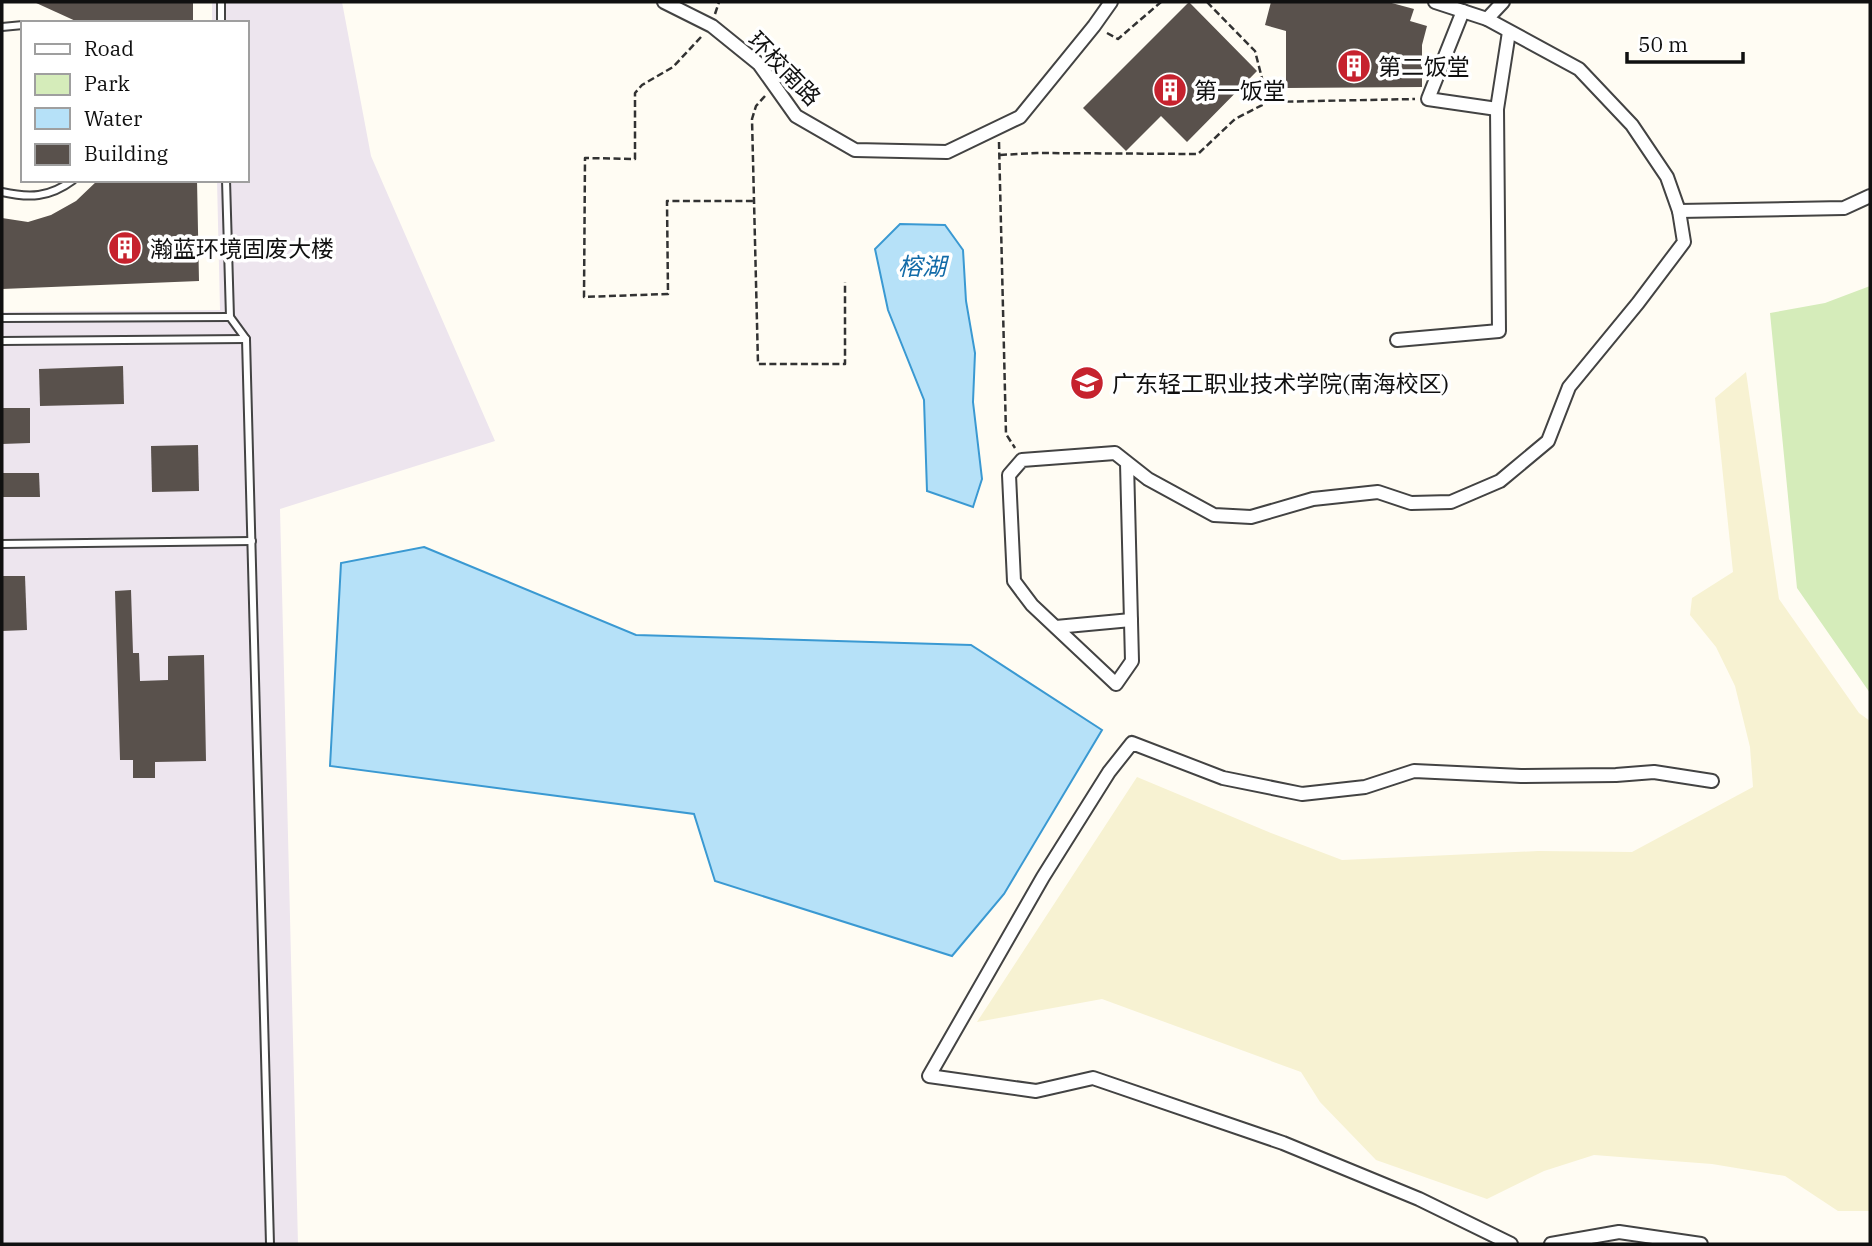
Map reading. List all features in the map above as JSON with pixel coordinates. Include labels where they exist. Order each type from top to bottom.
[{"type":"street","name":"环校南路","points":[[664,2],[712,26],[759,64],[796,116],[855,150],[947,152],[1020,117],[1111,2]]},
{"type":"street","points":[[1128,463],[1132,661],[1116,684],[1032,605],[1014,581],[1009,475],[1022,460],[1115,453],[1128,463],[1148,479],[1214,515],[1251,517],[1313,499],[1378,492],[1411,503],[1451,502],[1500,481],[1548,441],[1569,387],[1684,242],[1679,211],[1667,177],[1632,125],[1579,69],[1487,19],[1435,2]]},
{"type":"street","points":[[1487,19],[1503,2]]},
{"type":"street","points":[[1463,11],[1428,99],[1497,109]]},
{"type":"street","points":[[1396,340],[1499,331],[1497,109],[1509,32]]},
{"type":"street","points":[[1679,211],[1844,208],[1870,196]]},
{"type":"street","points":[[1056,627],[1131,621]]},
{"type":"street","points":[[1511,1244],[1419,1199],[1295,1148],[1093,1078],[1036,1090],[929,1076],[1043,877],[1109,772],[1132,743],[1223,778],[1302,794],[1365,786],[1414,771],[1521,776],[1654,772],[1712,781]]},
{"type":"street","points":[[1550,1244],[1619,1232],[1701,1244]]},
{"type":"lane","points":[[221,2],[221,21]]},
{"type":"lane","points":[[2,27],[21,24]]},
{"type":"lane","points":[[2,192],[29,197],[62,188],[70,182]]},
{"type":"lane","points":[[226,182],[230,317],[246,339],[270,1244]]},
{"type":"lane","points":[[2,318],[230,317]]},
{"type":"lane","points":[[2,341],[246,339]]},
{"type":"lane","points":[[2,544],[252,541]]},
{"type":"path","points":[[1094,26],[1118,39],[1161,2]]},
{"type":"path","points":[[1207,2],[1255,51],[1268,103]]},
{"type":"path","points":[[712,26],[673,66],[642,85],[635,93],[635,159],[585,158],[584,297],[668,294],[667,201],[755,201]]},
{"type":"path","points":[[775,86],[756,106],[752,119],[758,365],[845,364],[845,282]]},
{"type":"path","points":[[1000,155],[1198,155],[1235,119],[1268,103],[1428,99]]},
{"type":"path","points":[[999,127],[1006,434],[1022,460]]},
{"type":"shaded area","points":[[212,2],[342,2],[371,156],[495,441],[280,509],[298,1244],[2,1244],[2,312],[220,310],[217,182],[248,182],[248,21],[212,21]]},
{"type":"shaded area","points":[[1746,372],[1779,599],[1859,713],[1870,721],[1870,1211],[1838,1211],[1785,1176],[1712,1164],[1594,1155],[1544,1171],[1487,1199],[1376,1160],[1320,1102],[1301,1072],[1102,999],[977,1022],[1137,777],[1342,860],[1538,851],[1632,852],[1753,787],[1750,747],[1735,686],[1716,647],[1690,615],[1692,598],[1733,572],[1715,398]]},
{"type":"green space","points":[[1870,286],[1870,693],[1797,588],[1770,313],[1825,303]]},
{"type":"water","name":"榕湖","points":[[900,224],[945,225],[963,250],[966,301],[975,353],[973,402],[982,479],[973,507],[927,491],[924,400],[888,310],[875,249]]},
{"type":"water","points":[[424,547],[636,635],[971,645],[1102,730],[1004,894],[952,956],[715,881],[694,814],[330,766],[341,563]]},
{"type":"building","points":[[34,2],[193,2],[193,21],[76,21]]},
{"type":"building","name":"第一饭堂","points":[[1189,2],[1257,71],[1187,142],[1161,116],[1126,151],[1083,108]]},
{"type":"building","name":"第二饭堂","points":[[1271,2],[1388,2],[1414,9],[1410,21],[1427,26],[1422,45],[1422,87],[1286,88],[1286,31],[1265,25]]},
{"type":"building","name":"瀚蓝环境固废大楼","points":[[96,182],[197,182],[199,281],[2,289],[2,218],[28,222],[51,215],[76,201]]},
{"type":"building","points":[[123,366],[124,404],[40,406],[39,369]]},
{"type":"building","points":[[2,408],[30,408],[30,443],[2,444]]},
{"type":"building","points":[[198,445],[199,491],[152,492],[151,446]]},
{"type":"building","points":[[2,473],[39,473],[40,497],[2,497]]},
{"type":"building","points":[[2,576],[25,576],[27,630],[2,631]]},
{"type":"building","points":[[131,590],[133,653],[139,653],[140,681],[168,680],[168,656],[204,655],[206,761],[155,762],[155,778],[133,778],[133,760],[120,760],[115,591]]},
{"type":"place","name":"第二饭堂","points":[[1354,66]]},
{"type":"place","name":"第一饭堂","points":[[1170,90]]},
{"type":"place","name":"瀚蓝环境固废大楼","points":[[125,248]]},
{"type":"place","name":"广东轻工职业技术学院(南海校区)","points":[[1087,383]]}]
